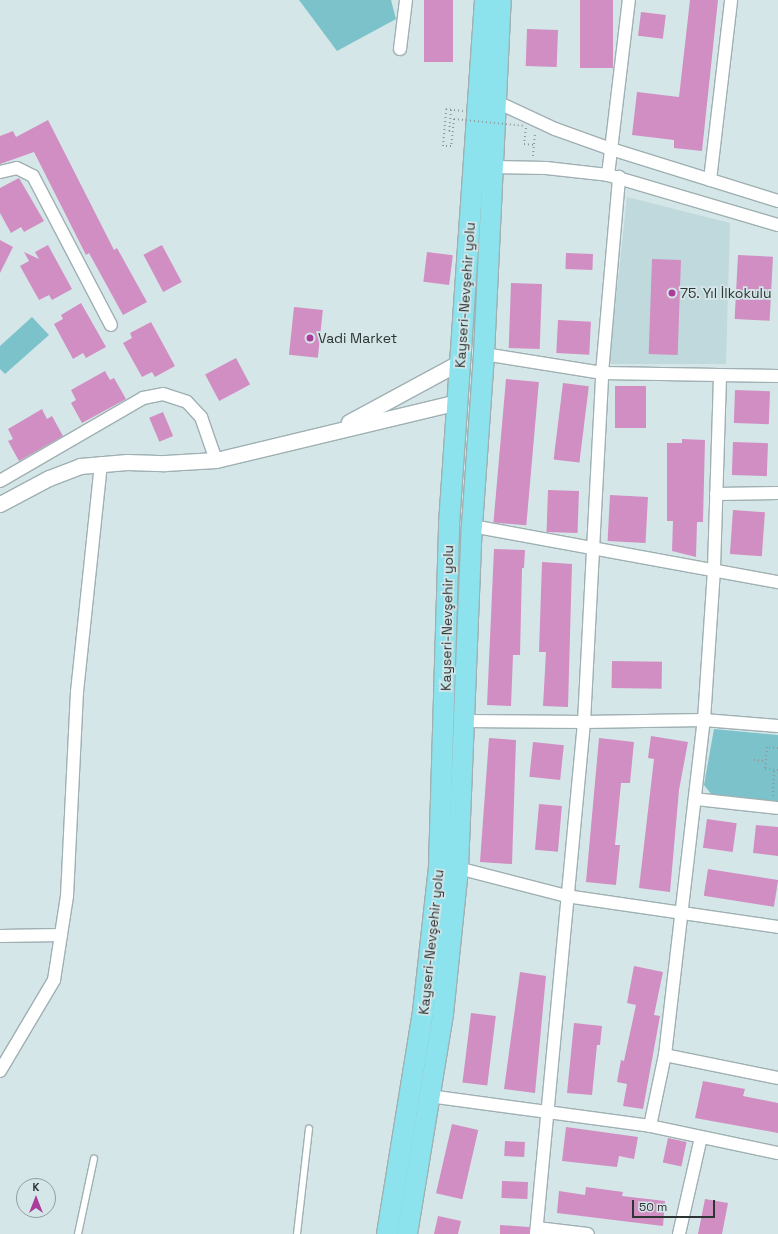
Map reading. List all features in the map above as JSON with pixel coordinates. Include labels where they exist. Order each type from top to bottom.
[{"type":"highway","name":"Kayseri-Nevşehir yolu","points":[[387,1234],[423,1012],[439,866],[449,524],[485,0]]},
{"type":"highway","name":"Kayseri-Nevşehir yolu","points":[[407,1234],[443,1014],[458,868],[472,526],[484,354],[501,0]]},
{"type":"street","points":[[400,48],[406,0]]},
{"type":"street","points":[[588,1234],[537,1231],[546,1111],[584,722],[592,547],[614,176],[611,149],[629,0]]},
{"type":"street","points":[[710,180],[731,0]]},
{"type":"street","points":[[497,102],[531,124],[778,201]]},
{"type":"street","points":[[494,167],[532,168],[614,176],[778,225]]},
{"type":"street","points":[[0,172],[17,168],[33,176],[111,325]]},
{"type":"street","points":[[484,354],[602,373],[778,376]]},
{"type":"street","points":[[333,431],[460,362]]},
{"type":"street","points":[[650,1126],[665,1055],[704,720],[714,568],[720,375]]},
{"type":"street","points":[[0,481],[143,398],[163,394],[186,402],[201,417],[216,460]]},
{"type":"street","points":[[0,504],[64,471],[102,463],[216,460],[458,402]]},
{"type":"street","points":[[0,1070],[54,980],[67,896],[77,692],[102,463]]},
{"type":"street","points":[[716,494],[778,493]]},
{"type":"street","points":[[472,526],[714,568],[778,582]]},
{"type":"street","points":[[465,721],[584,722],[704,720],[778,726]]},
{"type":"street","points":[[695,799],[775,808]]},
{"type":"street","points":[[458,868],[566,896],[682,912],[778,928]]},
{"type":"street","points":[[0,936],[61,935]]},
{"type":"street","points":[[665,1055],[778,1078]]},
{"type":"street","points":[[429,1096],[650,1126],[778,1153]]},
{"type":"street","points":[[679,1234],[701,1137]]},
{"type":"lane","points":[[297,1234],[309,1129]]},
{"type":"lane","points":[[78,1234],[94,1159]]},
{"type":"path","points":[[446,109],[443,146],[452,146],[454,119],[531,124]]},
{"type":"path","points":[[451,110],[449,131],[453,132]]},
{"type":"path","points":[[531,124],[524,144],[534,145]]},
{"type":"path","points":[[531,124],[534,145],[532,168]]},
{"type":"path","points":[[778,748],[767,747],[765,769],[778,770]]},
{"type":"path","points":[[754,760],[766,761]]},
{"type":"path","points":[[774,770],[775,808]]},
{"type":"shaded area","points":[[299,0],[391,0],[396,19],[337,51]]},
{"type":"shaded area","name":"75. Yıl İlkokulu","points":[[627,197],[730,223],[726,364],[609,364]]},
{"type":"shaded area","points":[[32,317],[49,335],[5,374],[0,369],[0,346]]},
{"type":"shaded area","points":[[714,729],[778,735],[778,802],[712,795],[704,785]]},
{"type":"building","points":[[424,0],[453,0],[453,62],[424,62]]},
{"type":"building","points":[[580,0],[613,0],[613,68],[580,68]]},
{"type":"building","points":[[690,0],[718,0],[702,151],[674,148],[674,140],[632,135],[637,92],[679,97]]},
{"type":"building","points":[[641,12],[666,15],[663,39],[638,36]]},
{"type":"building","points":[[527,29],[558,30],[557,67],[526,66]]},
{"type":"building","points":[[48,120],[114,250],[117,248],[147,302],[123,315],[89,253],[86,255],[34,152],[0,164],[0,136],[13,131],[16,137]]},
{"type":"building","points":[[19,178],[44,221],[24,232],[21,227],[11,233],[0,213],[0,188]]},
{"type":"building","points":[[0,240],[13,247],[0,273]]},
{"type":"building","points":[[48,245],[72,289],[52,300],[49,295],[39,300],[20,266],[29,261],[24,252],[39,259],[35,252]]},
{"type":"building","points":[[162,245],[182,282],[163,292],[143,255]]},
{"type":"building","points":[[427,252],[453,255],[449,285],[423,282]]},
{"type":"building","points":[[566,253],[593,254],[592,270],[565,269]]},
{"type":"building","points":[[738,255],[773,257],[770,321],[735,319]]},
{"type":"building","points":[[652,259],[681,260],[678,355],[649,354]]},
{"type":"building","points":[[511,283],[542,284],[540,349],[509,348]]},
{"type":"building","points":[[81,303],[106,347],[86,358],[83,353],[73,359],[54,324],[63,319],[61,315]]},
{"type":"building","points":[[294,307],[323,310],[318,358],[289,355]]},
{"type":"building","points":[[558,320],[591,322],[589,355],[556,353]]},
{"type":"building","points":[[151,322],[175,366],[155,377],[152,372],[142,377],[123,343],[132,338],[130,333]]},
{"type":"building","points":[[236,358],[250,384],[219,401],[205,374]]},
{"type":"building","points":[[105,371],[110,380],[114,378],[126,399],[82,423],[71,403],[76,400],[71,390]]},
{"type":"building","points":[[506,379],[539,382],[526,525],[493,522]]},
{"type":"building","points":[[563,383],[589,386],[579,463],[554,459]]},
{"type":"building","points":[[615,386],[646,386],[646,428],[615,428]]},
{"type":"building","points":[[735,390],[770,391],[769,424],[734,423]]},
{"type":"building","points":[[42,409],[47,419],[52,416],[63,436],[19,461],[8,441],[13,439],[8,429]]},
{"type":"building","points":[[163,412],[173,436],[159,442],[149,418]]},
{"type":"building","points":[[682,439],[705,440],[703,522],[697,522],[696,557],[672,551],[673,521],[667,521],[667,443],[682,443]]},
{"type":"building","points":[[733,442],[768,443],[767,476],[732,475]]},
{"type":"building","points":[[548,490],[579,491],[578,533],[547,532]]},
{"type":"building","points":[[610,495],[648,497],[646,543],[608,541]]},
{"type":"building","points":[[733,510],[765,512],[762,556],[730,554]]},
{"type":"building","points":[[494,549],[525,550],[524,568],[522,568],[520,655],[513,655],[511,706],[487,705]]},
{"type":"building","points":[[542,562],[572,564],[568,707],[543,706],[546,652],[539,652]]},
{"type":"building","points":[[612,661],[662,662],[662,689],[612,688]]},
{"type":"building","points":[[651,736],[688,742],[679,790],[670,892],[639,888],[654,759],[648,758]]},
{"type":"building","points":[[489,738],[516,740],[512,864],[480,862]]},
{"type":"building","points":[[599,738],[634,742],[630,783],[621,783],[615,845],[620,845],[616,885],[586,882]]},
{"type":"building","points":[[533,742],[564,745],[560,780],[529,777]]},
{"type":"building","points":[[539,804],[562,806],[558,852],[535,850]]},
{"type":"building","points":[[707,819],[737,823],[733,852],[703,848]]},
{"type":"building","points":[[756,825],[778,827],[778,856],[753,853]]},
{"type":"building","points":[[708,869],[778,880],[774,907],[704,896]]},
{"type":"building","points":[[634,966],[663,972],[654,1015],[660,1016],[643,1109],[623,1106],[627,1084],[617,1082],[621,1060],[624,1061],[636,1005],[627,1003]]},
{"type":"building","points":[[520,972],[546,976],[535,1093],[504,1089]]},
{"type":"building","points":[[471,1013],[496,1016],[487,1086],[462,1082]]},
{"type":"building","points":[[574,1023],[602,1026],[600,1045],[597,1045],[592,1095],[567,1093]]},
{"type":"building","points":[[703,1081],[745,1089],[743,1096],[778,1103],[778,1133],[695,1118]]},
{"type":"building","points":[[452,1124],[478,1130],[462,1199],[436,1193]]},
{"type":"building","points":[[566,1127],[638,1137],[634,1159],[619,1156],[617,1167],[562,1161]]},
{"type":"building","points":[[668,1138],[687,1142],[681,1166],[663,1162]]},
{"type":"building","points":[[505,1141],[525,1142],[524,1157],[504,1156]]},
{"type":"building","points":[[502,1181],[528,1182],[527,1199],[501,1198]]},
{"type":"building","points":[[586,1187],[623,1192],[622,1196],[665,1201],[663,1226],[557,1213],[559,1191],[585,1195]]},
{"type":"building","points":[[705,1199],[728,1203],[722,1234],[698,1234]]},
{"type":"building","points":[[438,1216],[461,1221],[458,1234],[434,1234]]},
{"type":"building","points":[[500,1225],[529,1227],[529,1234],[500,1234]]},
{"type":"place","name":"75. Yıl İlkokulu","points":[[672,293]]},
{"type":"place","name":"Vadi Market","points":[[310,338]]}]
